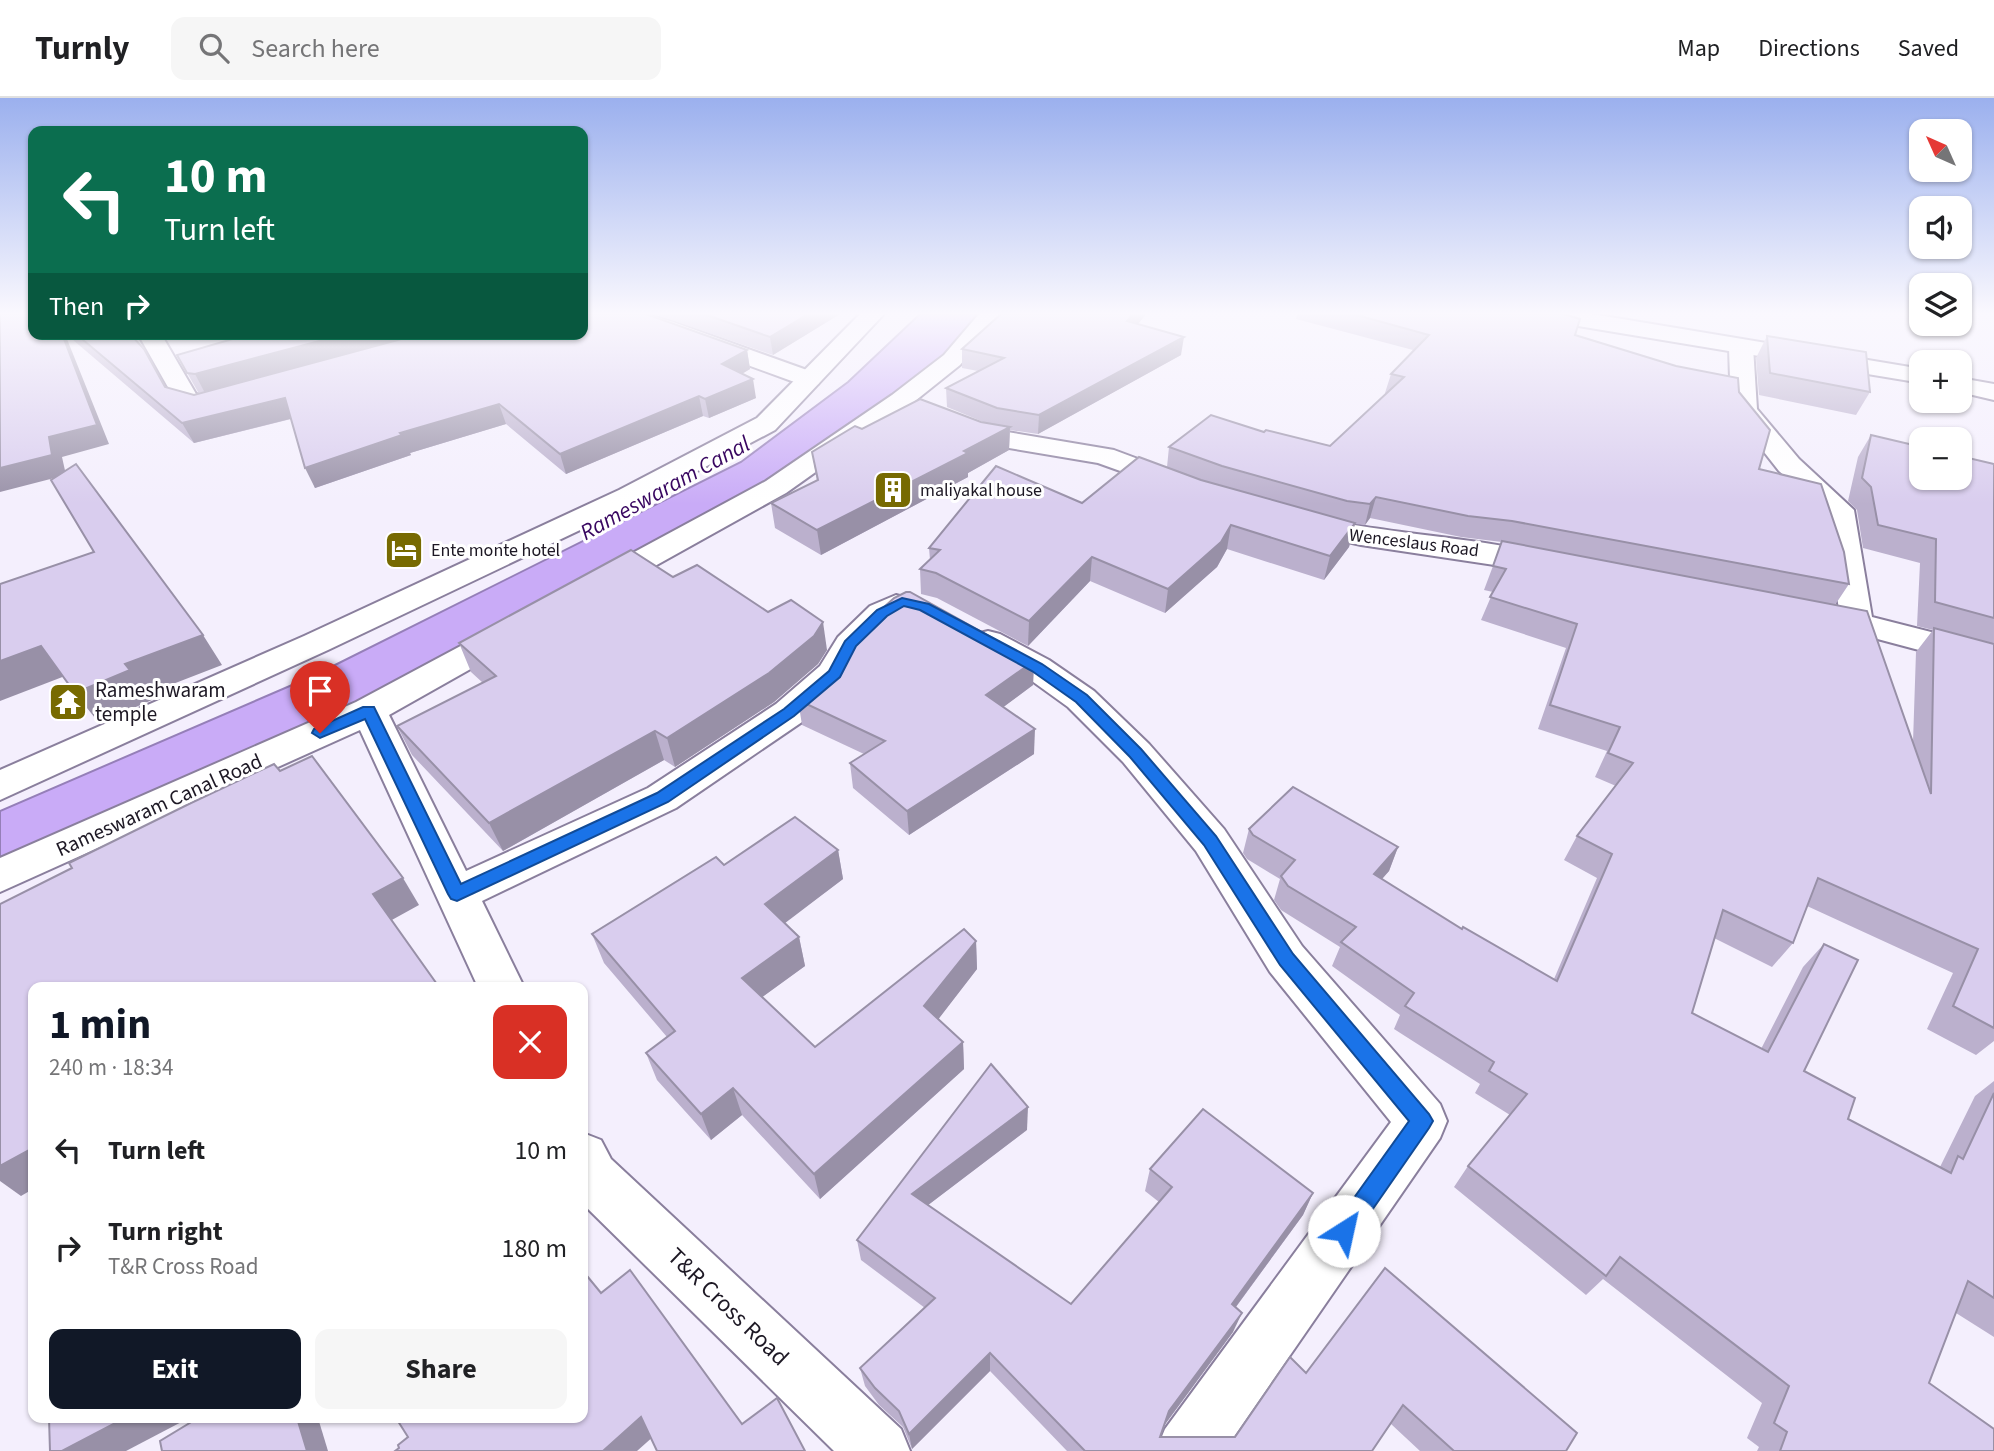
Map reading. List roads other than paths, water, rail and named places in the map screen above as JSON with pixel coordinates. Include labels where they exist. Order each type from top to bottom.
[{"type":"street","points":[[174,377],[187,400],[205,404],[255,391]]},
{"type":"street","points":[[0,786],[316,643],[629,496],[766,424],[809,379],[804,377]]},
{"type":"street","points":[[567,601],[920,409],[941,377]]},
{"type":"street","points":[[1742,377],[1744,410],[1789,465],[1839,510],[1857,623]]},
{"type":"street","points":[[1972,387],[1994,392]]},
{"type":"street","points":[[920,409],[991,437],[1104,456],[1208,495]]},
{"type":"street","name":"Wenceslaus Road","points":[[1271,515],[1338,534],[1504,554],[1569,568]]},
{"type":"street","points":[[457,894],[662,798],[789,713],[834,673],[850,644],[882,613],[902,602],[924,607],[947,619],[1037,668],[1081,699],[1136,753],[1210,840],[1286,959],[1422,1121],[1187,1451]]},
{"type":"street","points":[[1793,612],[1857,623],[1994,659]]},
{"type":"street","name":"Rameswaram Canal Road","points":[[0,876],[369,711],[532,621]]},
{"type":"street","points":[[369,711],[499,982]]},
{"type":"street","name":"T&R Cross Road","points":[[588,1169],[592,1177],[879,1451]]},
{"type":"place","name":"maliyakal house","points":[[893,490]]},
{"type":"place","name":"Ente monte hotel","points":[[404,550]]},
{"type":"place","name":"Rameshwaram temple","points":[[68,702]]},
{"type":"water label","name":"Rameswaram Canal","points":[[665,488]]}]
